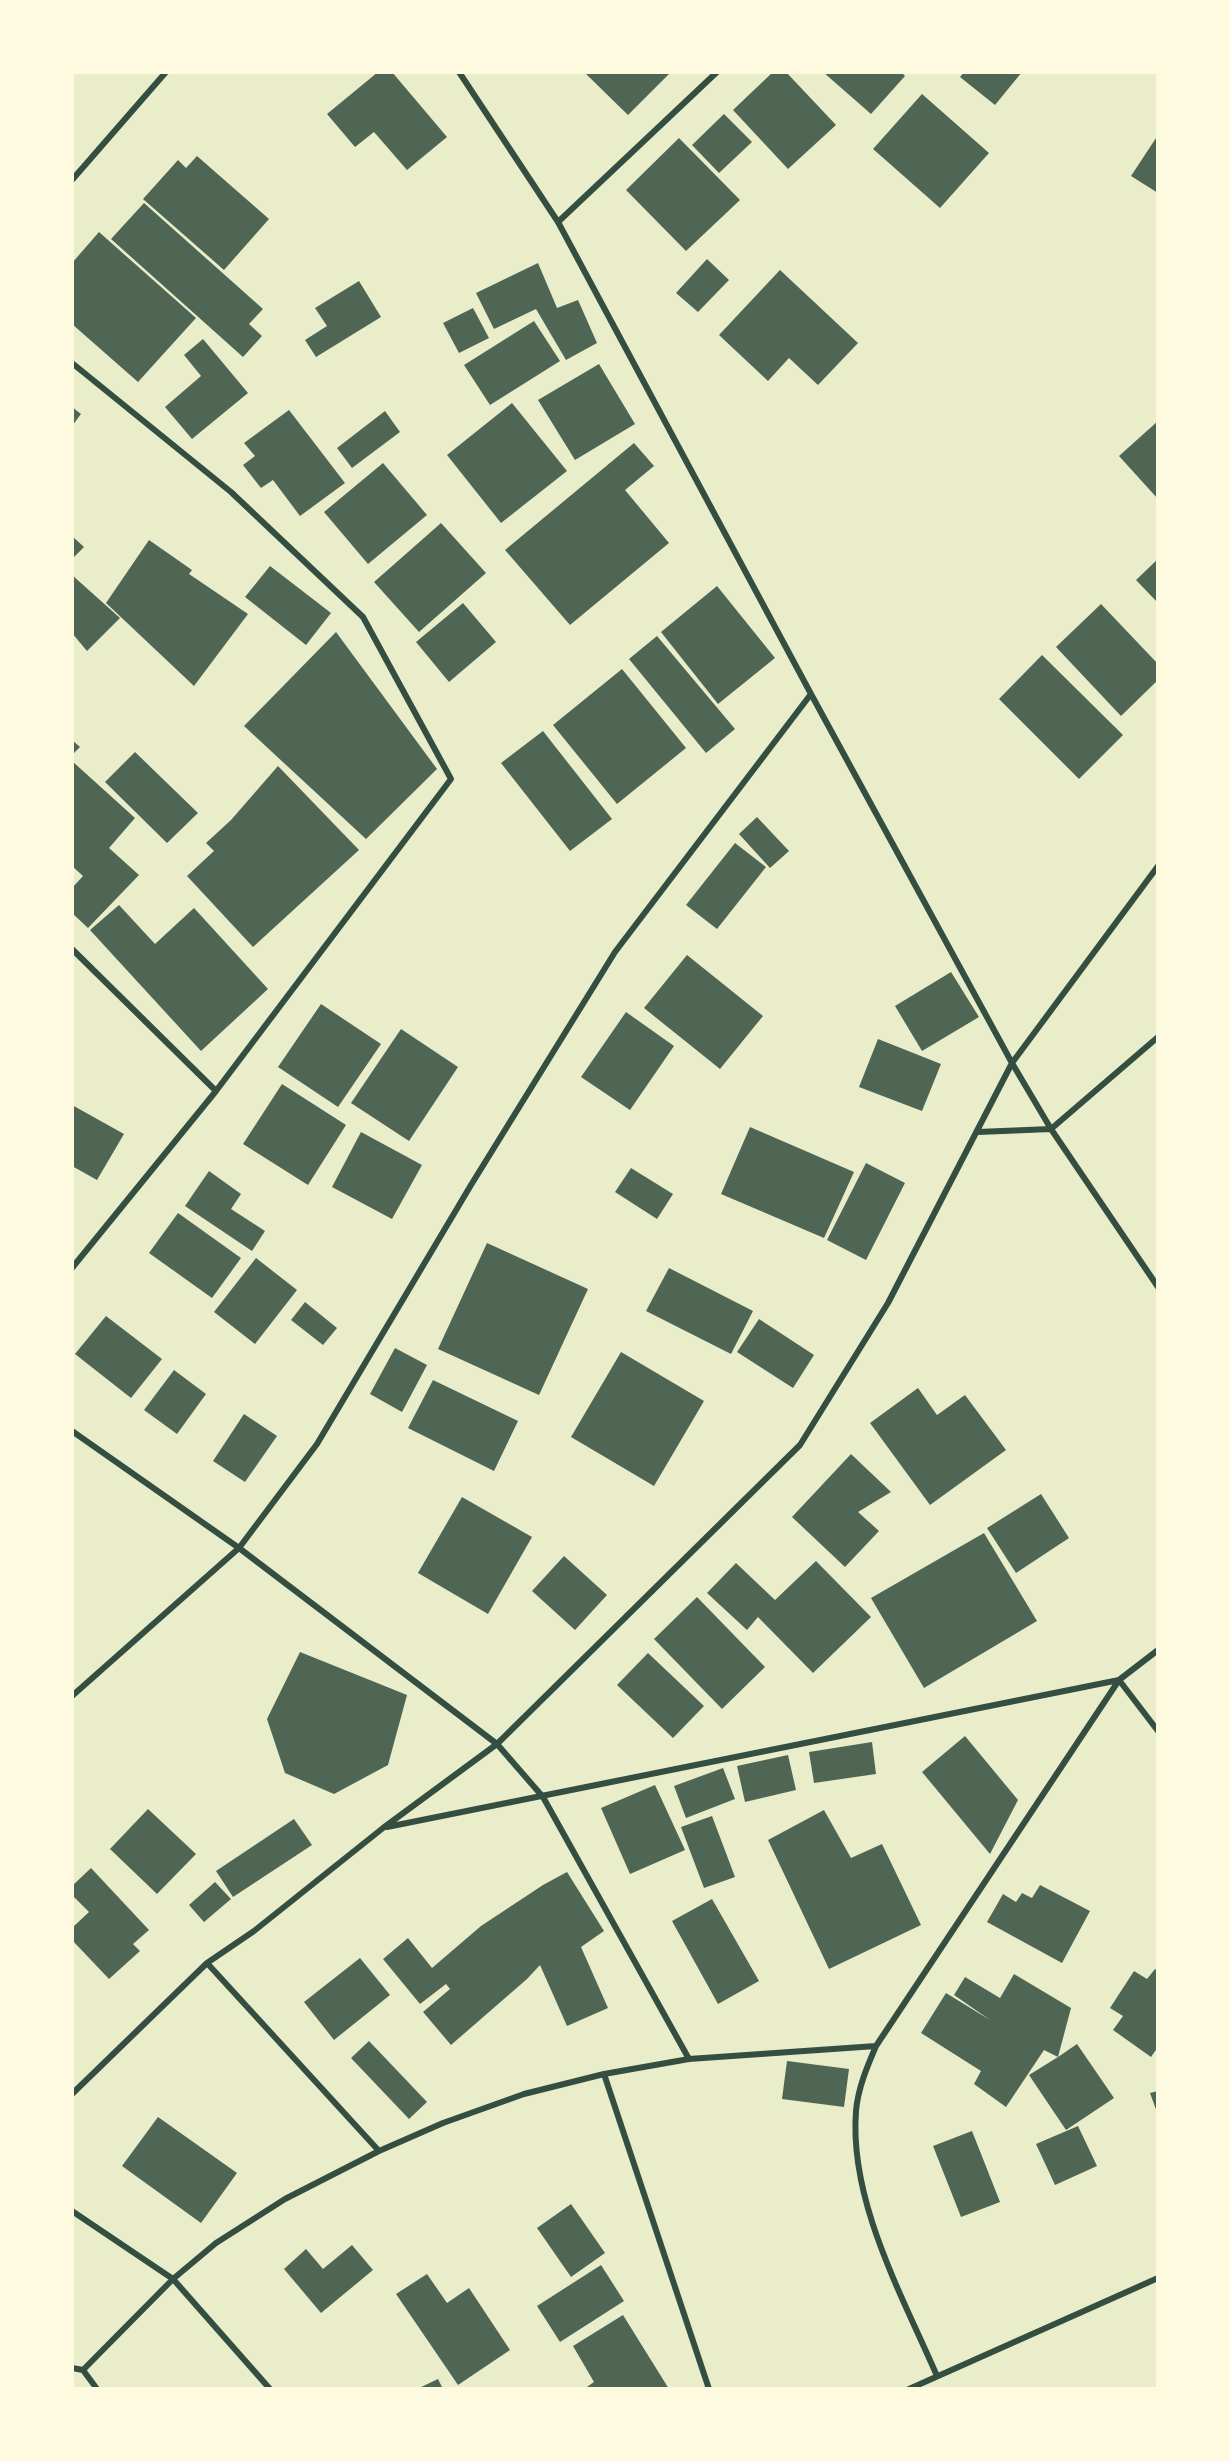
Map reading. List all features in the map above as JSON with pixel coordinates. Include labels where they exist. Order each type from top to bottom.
[{"type":"street","points":[[72,180],[165,72]]},
{"type":"street","points":[[459,72],[558,222],[1012,1063],[1051,1129],[1158,1287]]},
{"type":"street","points":[[558,222],[717,72]]},
{"type":"street","points":[[72,363],[231,492],[363,617],[451,779],[216,1091],[72,1268]]},
{"type":"street","points":[[72,1696],[238,1548],[317,1444],[471,1185],[615,952],[811,694]]},
{"type":"street","points":[[72,2094],[207,1963],[254,1931],[383,1828],[497,1744],[800,1445],[888,1303],[1012,1063],[1158,866]]},
{"type":"street","points":[[72,949],[216,1091]]},
{"type":"street","points":[[978,1132],[1051,1129],[1158,1037]]},
{"type":"street","points":[[72,1431],[238,1548],[497,1744],[543,1797],[688,2059]]},
{"type":"street","points":[[937,2376],[877,2235],[862,2186],[856,2148],[856,2111],[861,2081],[876,2046],[1119,1680],[1158,1650]]},
{"type":"street","points":[[383,1828],[1119,1680]]},
{"type":"street","points":[[1119,1680],[1158,1731]]},
{"type":"street","points":[[207,1963],[379,2151]]},
{"type":"street","points":[[83,2370],[173,2279],[216,2243],[285,2199],[379,2151],[443,2123],[524,2094],[604,2074],[688,2059],[876,2046]]},
{"type":"street","points":[[604,2074],[709,2389]]},
{"type":"street","points":[[72,2211],[173,2279],[270,2389]]},
{"type":"street","points":[[909,2389],[1158,2278]]},
{"type":"street","points":[[72,2368],[83,2370],[97,2389]]},
{"type":"building","points":[[378,72],[392,72],[447,137],[407,170],[374,132],[355,147],[327,114]]},
{"type":"building","points":[[584,72],[671,72],[628,115]]},
{"type":"building","points":[[773,72],[786,72],[836,125],[788,169],[733,110]]},
{"type":"building","points":[[823,72],[901,72],[905,76],[871,114]]},
{"type":"building","points":[[964,72],[1022,72],[995,105],[960,77]]},
{"type":"building","points":[[922,94],[989,153],[940,208],[873,149]]},
{"type":"building","points":[[724,114],[752,142],[719,173],[692,145]]},
{"type":"building","points":[[1158,135],[1158,193],[1131,176]]},
{"type":"building","points":[[679,138],[740,200],[686,251],[626,190]]},
{"type":"building","points":[[197,156],[269,219],[224,270],[143,199],[178,160],[186,168]]},
{"type":"building","points":[[144,203],[263,309],[249,324],[262,336],[243,357],[111,239]]},
{"type":"building","points":[[99,232],[196,318],[138,382],[72,324],[72,263]]},
{"type":"building","points":[[707,259],[729,280],[698,312],[676,293]]},
{"type":"building","points":[[538,263],[557,308],[578,300],[597,343],[566,360],[536,309],[494,329],[476,293]]},
{"type":"building","points":[[780,270],[858,343],[818,385],[789,358],[768,381],[719,335]]},
{"type":"building","points":[[359,281],[381,317],[316,357],[305,340],[327,326],[315,308]]},
{"type":"building","points":[[473,308],[489,338],[459,353],[443,323]]},
{"type":"building","points":[[534,321],[560,361],[490,405],[464,365]]},
{"type":"building","points":[[203,339],[248,393],[192,439],[165,407],[201,376],[184,355]]},
{"type":"building","points":[[599,364],[635,424],[575,460],[538,400]]},
{"type":"building","points":[[512,403],[567,471],[501,523],[447,455]]},
{"type":"building","points":[[72,407],[81,414],[72,426]]},
{"type":"building","points":[[289,410],[345,483],[300,516],[273,480],[261,488],[243,465],[255,456],[244,443]]},
{"type":"building","points":[[385,411],[400,432],[352,468],[337,448]]},
{"type":"building","points":[[1158,421],[1158,499],[1119,456]]},
{"type":"building","points":[[634,443],[654,466],[625,490],[669,543],[570,625],[505,550]]},
{"type":"building","points":[[383,463],[427,515],[368,564],[324,512]]},
{"type":"building","points":[[441,523],[486,573],[419,632],[374,582]]},
{"type":"building","points":[[72,536],[84,547],[72,559]]},
{"type":"building","points":[[149,540],[192,570],[189,574],[248,614],[194,686],[106,603]]},
{"type":"building","points":[[1158,559],[1158,603],[1136,580]]},
{"type":"building","points":[[270,566],[331,613],[306,645],[245,597]]},
{"type":"building","points":[[72,575],[120,618],[87,651],[72,633]]},
{"type":"building","points":[[717,586],[775,658],[718,704],[661,632]]},
{"type":"building","points":[[463,603],[496,642],[449,682],[416,642]]},
{"type":"building","points":[[1101,604],[1158,664],[1158,680],[1121,716],[1056,647]]},
{"type":"building","points":[[336,632],[437,769],[366,839],[244,726]]},
{"type":"building","points":[[657,636],[735,729],[706,753],[629,659]]},
{"type":"building","points":[[1042,655],[1123,735],[1079,779],[999,699]]},
{"type":"building","points":[[622,669],[686,748],[617,804],[553,725]]},
{"type":"building","points":[[543,731],[612,819],[570,851],[501,763]]},
{"type":"building","points":[[72,740],[80,747],[72,755]]},
{"type":"building","points":[[135,752],[198,813],[167,843],[105,782]]},
{"type":"building","points":[[72,761],[135,818],[109,848],[139,875],[88,928],[72,913],[72,888],[83,876],[72,866]]},
{"type":"building","points":[[278,766],[359,850],[253,947],[187,876],[214,851],[206,843],[231,820]]},
{"type":"building","points":[[757,817],[789,851],[770,868],[739,834]]},
{"type":"building","points":[[735,843],[766,867],[717,929],[686,905]]},
{"type":"building","points":[[119,905],[155,944],[194,908],[268,989],[201,1051],[90,930]]},
{"type":"building","points":[[687,955],[763,1016],[720,1069],[644,1008]]},
{"type":"building","points":[[951,972],[979,1017],[922,1051],[895,1006]]},
{"type":"building","points":[[321,1004],[381,1044],[338,1107],[278,1067]]},
{"type":"building","points":[[626,1012],[674,1046],[630,1110],[581,1077]]},
{"type":"building","points":[[401,1029],[458,1067],[409,1141],[351,1103]]},
{"type":"building","points":[[878,1039],[941,1064],[922,1111],[859,1087]]},
{"type":"building","points":[[282,1084],[346,1125],[308,1185],[243,1144]]},
{"type":"building","points":[[72,1105],[124,1134],[97,1180],[72,1166]]},
{"type":"building","points":[[750,1127],[854,1172],[824,1238],[721,1194]]},
{"type":"building","points":[[361,1132],[422,1165],[392,1219],[332,1187]]},
{"type":"building","points":[[866,1163],[905,1183],[866,1260],[827,1240]]},
{"type":"building","points":[[631,1168],[673,1194],[657,1219],[615,1192]]},
{"type":"building","points":[[209,1171],[241,1194],[231,1209],[265,1231],[252,1251],[185,1206]]},
{"type":"building","points":[[178,1213],[241,1258],[212,1298],[149,1253]]},
{"type":"building","points":[[487,1243],[588,1289],[539,1395],[438,1349]]},
{"type":"building","points":[[256,1258],[297,1290],[255,1344],[214,1312]]},
{"type":"building","points":[[669,1268],[753,1311],[731,1354],[646,1311]]},
{"type":"building","points":[[305,1302],[337,1328],[323,1345],[291,1320]]},
{"type":"building","points":[[106,1316],[162,1359],[131,1398],[75,1354]]},
{"type":"building","points":[[759,1319],[814,1355],[793,1388],[737,1352]]},
{"type":"building","points":[[395,1348],[427,1365],[402,1412],[370,1394]]},
{"type":"building","points":[[621,1352],[704,1401],[654,1486],[571,1437]]},
{"type":"building","points":[[174,1370],[206,1394],[177,1434],[144,1410]]},
{"type":"building","points":[[433,1380],[518,1421],[494,1471],[408,1428]]},
{"type":"building","points":[[918,1388],[937,1415],[965,1395],[1006,1450],[930,1505],[870,1423]]},
{"type":"building","points":[[244,1414],[277,1436],[245,1482],[213,1461]]},
{"type":"building","points":[[851,1454],[891,1492],[858,1512],[879,1531],[845,1567],[792,1517]]},
{"type":"building","points":[[1041,1494],[1069,1538],[1016,1573],[987,1528]]},
{"type":"building","points":[[462,1497],[532,1537],[488,1614],[418,1573]]},
{"type":"building","points":[[984,1533],[1037,1621],[924,1688],[871,1598]]},
{"type":"building","points":[[564,1556],[607,1595],[575,1630],[532,1591]]},
{"type":"building","points":[[816,1561],[871,1617],[813,1673],[758,1617],[747,1630],[707,1593],[736,1563],[775,1600]]},
{"type":"building","points":[[697,1597],[765,1667],[722,1709],[654,1639]]},
{"type":"building","points":[[300,1652],[407,1695],[388,1765],[334,1794],[285,1773],[267,1719]]},
{"type":"building","points":[[648,1653],[704,1706],[673,1738],[617,1685]]},
{"type":"building","points":[[965,1736],[1018,1800],[990,1854],[922,1772]]},
{"type":"building","points":[[872,1742],[876,1774],[814,1783],[809,1752]]},
{"type":"building","points":[[788,1755],[796,1790],[745,1802],[737,1766]]},
{"type":"building","points":[[723,1768],[735,1799],[686,1818],[674,1786]]},
{"type":"building","points":[[655,1785],[685,1850],[630,1874],[601,1808]]},
{"type":"building","points":[[148,1809],[196,1854],[157,1894],[110,1849]]},
{"type":"building","points":[[824,1810],[851,1858],[882,1844],[921,1925],[829,1969],[768,1840]]},
{"type":"building","points":[[712,1816],[735,1877],[704,1888],[681,1827]]},
{"type":"building","points":[[294,1819],[312,1845],[233,1897],[216,1871]]},
{"type":"building","points":[[91,1868],[149,1930],[133,1944],[140,1951],[109,1979],[72,1940],[72,1928],[89,1912],[72,1895],[72,1886]]},
{"type":"building","points":[[567,1872],[604,1931],[581,1947],[608,2008],[567,2026],[540,1965],[451,2045],[423,2012],[450,1989],[446,1984],[420,2004],[383,1959],[408,1938],[432,1968],[481,1926]]},
{"type":"building","points":[[215,1882],[231,1899],[204,1922],[189,1905]]},
{"type":"building","points":[[1040,1885],[1090,1911],[1062,1963],[987,1922],[1003,1894],[1016,1902],[1022,1893],[1032,1898]]},
{"type":"building","points":[[712,1899],[759,1981],[718,2004],[672,1921]]},
{"type":"building","points":[[360,1958],[390,1995],[334,2040],[304,2002]]},
{"type":"building","points":[[1155,1969],[1158,1971],[1158,2047],[1151,2057],[1113,2030],[1123,2016],[1110,2008],[1134,1971],[1147,1979]]},
{"type":"building","points":[[1014,1974],[1071,2008],[1058,2057],[1044,2050],[1006,2107],[974,2084],[981,2071],[921,2033],[946,1993],[990,2020],[954,1995],[965,1977],[1000,1998]]},
{"type":"building","points":[[369,2041],[427,2102],[409,2119],[351,2058]]},
{"type":"building","points":[[1077,2044],[1114,2098],[1066,2130],[1029,2075]]},
{"type":"building","points":[[787,2061],[849,2069],[844,2107],[782,2099]]},
{"type":"building","points":[[1158,2091],[1158,2115],[1150,2093]]},
{"type":"building","points":[[158,2117],[237,2173],[201,2223],[122,2166]]},
{"type":"building","points":[[1078,2126],[1097,2166],[1055,2185],[1036,2144]]},
{"type":"building","points":[[972,2131],[1000,2202],[961,2217],[933,2146]]},
{"type":"building","points":[[571,2204],[605,2253],[571,2277],[537,2228]]},
{"type":"building","points":[[352,2245],[373,2270],[321,2313],[284,2269],[306,2249],[323,2269]]},
{"type":"building","points":[[601,2265],[624,2301],[560,2342],[537,2306]]},
{"type":"building","points":[[427,2274],[447,2303],[469,2288],[510,2350],[458,2385],[396,2294]]},
{"type":"building","points":[[623,2315],[669,2389],[584,2389],[594,2382],[573,2346]]},
{"type":"building","points":[[438,2379],[443,2389],[417,2389]]}]
